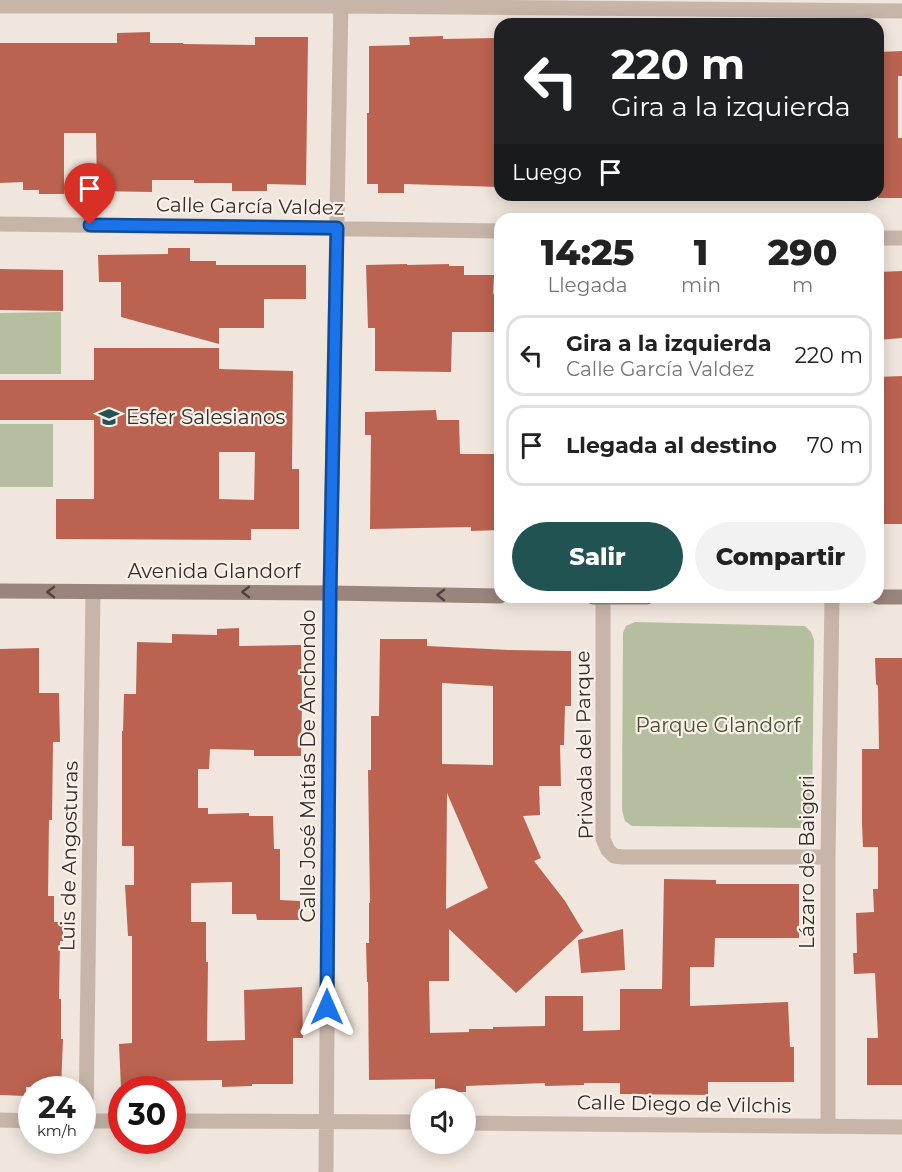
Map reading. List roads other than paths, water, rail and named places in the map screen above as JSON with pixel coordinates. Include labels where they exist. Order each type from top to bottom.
[{"type":"main road","name":"Avenida Glandorf","points":[[0,591],[494,596]]},
{"type":"main road","points":[[884,597],[902,597]]},
{"type":"street","points":[[0,6],[341,3],[902,11]]},
{"type":"street","name":"Calle José Matías De Anchondo","points":[[326,1172],[330,593],[341,3]]},
{"type":"street","name":"Calle García Valdez","points":[[0,224],[494,231]]},
{"type":"street","points":[[884,238],[902,238]]},
{"type":"street","name":"Luis de Angosturas","points":[[85,1076],[93,592]]},
{"type":"street","name":"Privada del Parque","points":[[603,603],[603,839],[608,850],[614,856],[623,857],[828,858]]},
{"type":"street","name":"Lázaro de Baigori","points":[[828,1126],[828,858],[832,603]]},
{"type":"street","points":[[0,1120],[18,1121]]},
{"type":"street","points":[[186,1121],[410,1122]]},
{"type":"street","name":"Calle Diego de Vilchis","points":[[476,1123],[902,1127]]},
{"type":"place","name":"Esfer Salesianos","points":[[109,417]]},
{"type":"park label","name":"Parque Glandorf","points":[[718,725]]}]
